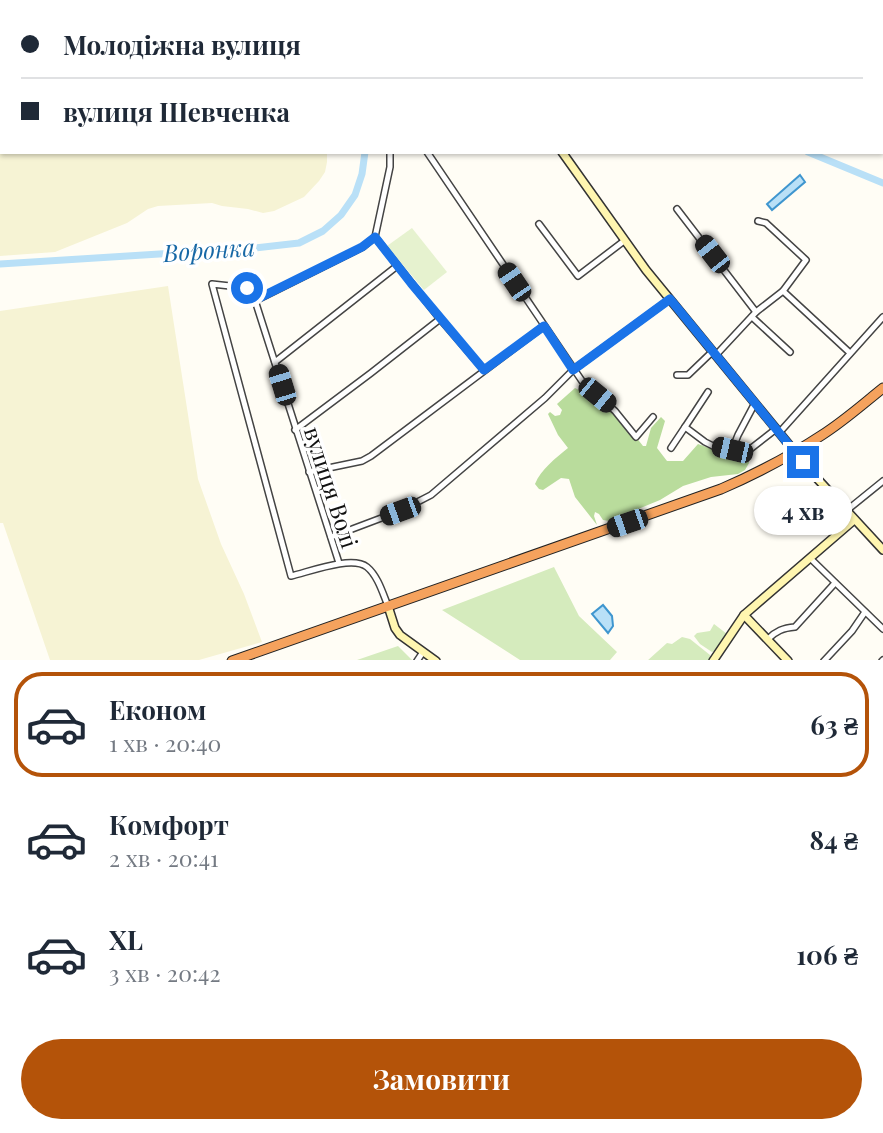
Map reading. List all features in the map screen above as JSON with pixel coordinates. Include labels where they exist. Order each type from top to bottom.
[{"type":"highway","points":[[232,660],[721,489],[795,452],[841,422],[883,388]]},
{"type":"street","points":[[390,154],[390,167],[375,237],[362,247],[255,300],[252,291],[247,288],[212,284],[291,576],[339,563],[360,563],[367,567],[381,589],[400,635],[436,660]]},
{"type":"street","points":[[428,154],[586,386],[615,411],[636,437],[653,417]]},
{"type":"street","points":[[563,154],[624,241],[670,299],[777,431],[854,520],[882,548]]},
{"type":"street","points":[[677,209],[754,314],[790,352]]},
{"type":"street","points":[[677,375],[688,374],[716,355],[754,314],[783,291],[806,260],[766,223],[758,220]]},
{"type":"street","points":[[539,224],[578,276],[624,241]]},
{"type":"street","points":[[375,237],[484,370]]},
{"type":"street","points":[[275,362],[397,266]]},
{"type":"street","points":[[783,291],[850,353]]},
{"type":"street","points":[[331,537],[400,511],[431,495],[545,398],[573,370],[670,299]]},
{"type":"street","name":"вулиця Волі","points":[[255,300],[339,563]]},
{"type":"street","points":[[684,427],[705,442],[742,452],[749,450],[777,431],[883,317]]},
{"type":"street","points":[[295,430],[440,318]]},
{"type":"street","points":[[309,472],[362,461],[371,456],[544,326]]},
{"type":"street","points":[[671,449],[708,392]]},
{"type":"street","points":[[732,450],[755,403]]},
{"type":"street","points":[[846,511],[883,481]]},
{"type":"street","points":[[713,660],[744,615],[854,520]]},
{"type":"street","points":[[810,558],[883,629]]},
{"type":"street","points":[[768,639],[786,627],[795,626],[835,583]]},
{"type":"street","points":[[824,660],[852,631],[865,612]]},
{"type":"street","points":[[744,615],[788,660]]},
{"type":"street","points":[[416,660],[423,652]]},
{"type":"shaded area","points":[[0,154],[327,154],[325,172],[319,181],[304,197],[274,211],[263,213],[212,203],[158,206],[148,209],[127,223],[55,252],[0,256]]},
{"type":"shaded area","points":[[168,286],[198,479],[221,544],[262,642],[199,660],[50,660],[3,523],[0,523],[0,311]]},
{"type":"green space","points":[[412,228],[447,272],[424,290],[387,246]]},
{"type":"green space","points":[[575,388],[606,404],[643,446],[646,446],[651,428],[661,417],[665,421],[657,448],[667,461],[683,461],[698,444],[748,457],[749,463],[745,470],[738,474],[711,477],[683,486],[660,500],[609,521],[603,520],[595,512],[597,525],[575,497],[569,479],[561,478],[543,490],[535,484],[545,469],[568,448],[548,414],[550,412],[555,416],[560,415],[562,410],[557,404]]},
{"type":"green space","points":[[554,567],[579,616],[617,652],[610,660],[520,660],[442,610]]},
{"type":"green space","points":[[714,624],[727,634],[712,652],[694,636],[710,631]]},
{"type":"green space","points":[[682,637],[690,639],[710,655],[710,660],[648,660],[667,643],[672,644]]},
{"type":"green space","points":[[398,646],[412,660],[357,660]]},
{"type":"water","points":[[800,175],[805,182],[772,210],[767,204]]},
{"type":"water","points":[[603,605],[612,616],[613,626],[608,633],[592,614]]},
{"type":"waterway","name":"Воронка","points":[[0,264],[299,243],[323,231],[341,215],[355,195],[365,154]]},
{"type":"waterway","name":"Воронка","points":[[813,154],[883,183]]},
{"type":"route","points":[[247,288],[252,291],[255,300],[362,247],[375,237],[484,370],[544,326],[573,370],[670,299],[803,462]]}]
